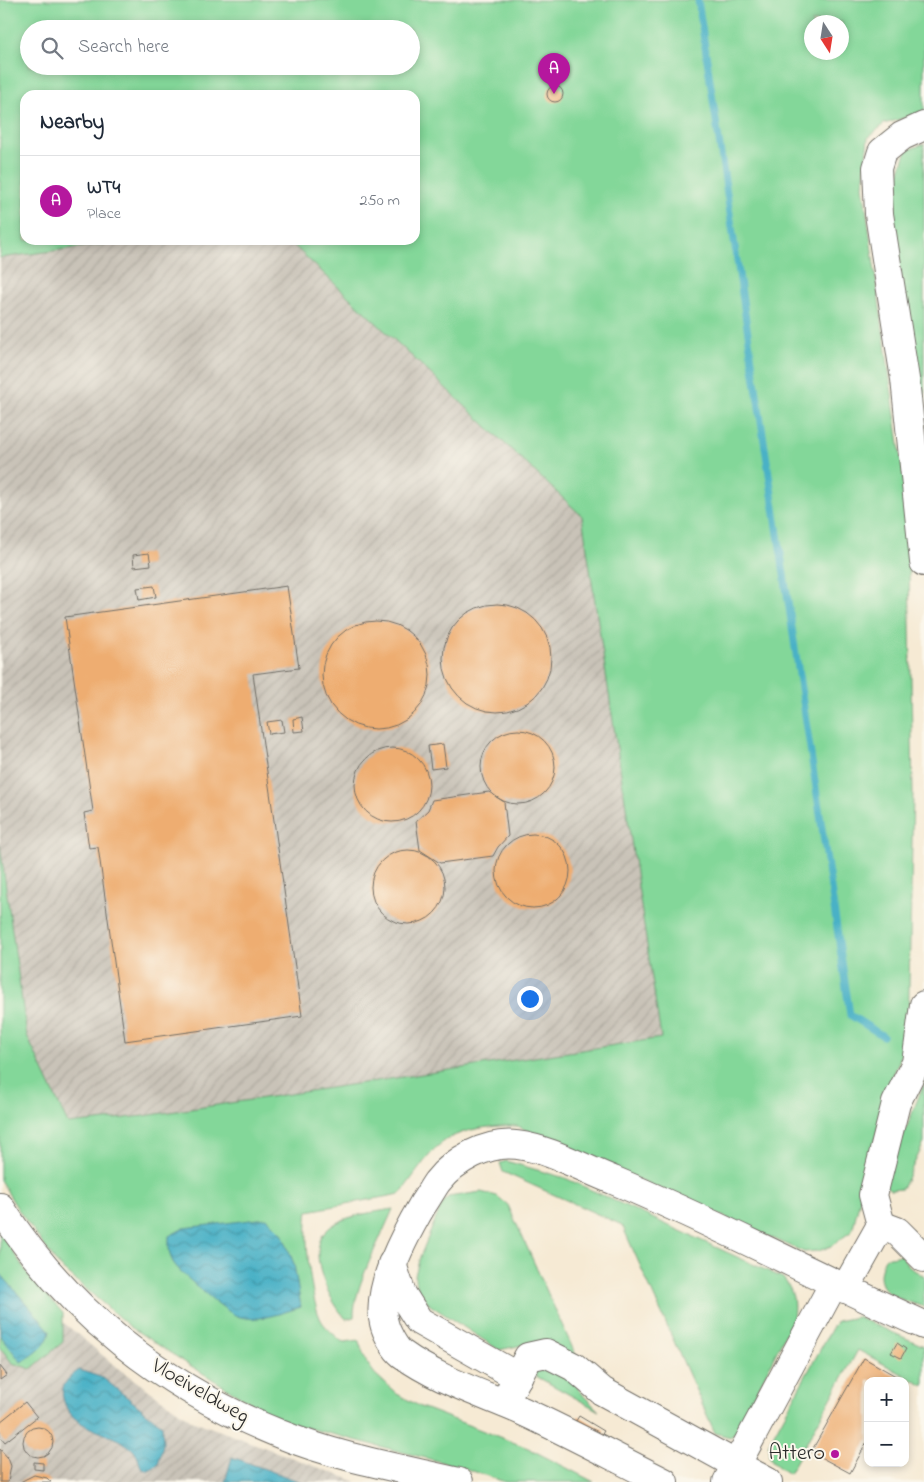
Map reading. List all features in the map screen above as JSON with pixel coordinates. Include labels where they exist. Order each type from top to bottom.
[{"type":"street","points":[[924,126],[902,136],[882,152],[877,168],[879,214],[905,378],[924,562]]},
{"type":"street","points":[[732,1473],[839,1286],[881,1225],[873,1195],[896,1102],[916,1063],[924,1005]]},
{"type":"street","points":[[664,1482],[550,1424],[434,1374],[398,1352],[384,1323],[384,1296],[392,1264],[415,1217],[437,1181],[459,1160],[489,1147],[516,1144],[546,1152],[655,1198],[763,1247],[839,1286],[924,1325]]},
{"type":"street","name":"Vloeiveldweg","points":[[0,1207],[16,1232],[59,1286],[112,1336],[164,1375],[219,1408],[281,1435],[349,1456],[459,1482]]},
{"type":"street","points":[[881,1225],[898,1231],[924,1258]]},
{"type":"street","points":[[392,1264],[402,1294],[419,1321],[518,1377]]},
{"type":"street","points":[[504,1404],[528,1357],[546,1353],[574,1367],[602,1391],[732,1473],[768,1482]]},
{"type":"shaded area","points":[[97,245],[293,245],[582,516],[661,1038],[144,1116],[68,1124],[27,1036],[0,845],[0,258]]},
{"type":"shaded area","points":[[0,1254],[58,1318],[119,1369],[191,1420],[357,1482],[0,1482]]},
{"type":"green space","points":[[0,0],[924,0],[924,112],[884,124],[868,138],[863,186],[908,509],[913,793],[908,1039],[888,1088],[852,1231],[831,1246],[819,1251],[804,1252],[517,1126],[495,1126],[472,1130],[450,1138],[433,1151],[400,1194],[308,1211],[309,1265],[313,1295],[320,1318],[341,1341],[358,1340],[367,1363],[375,1374],[397,1394],[421,1407],[528,1448],[594,1482],[505,1482],[461,1467],[280,1421],[129,1326],[59,1266],[19,1211],[0,1180],[0,845],[27,1036],[68,1124],[144,1116],[661,1038],[582,516],[293,245],[420,245],[420,90],[20,90],[20,245],[97,245],[0,258]]},
{"type":"green space","points":[[924,144],[924,462],[891,223],[895,185],[907,150]]},
{"type":"green space","points":[[924,1083],[924,1143],[902,1189],[891,1190],[884,1185]]},
{"type":"green space","points":[[506,1161],[565,1178],[783,1278],[793,1297],[793,1319],[736,1433],[730,1437],[715,1433],[622,1225],[503,1172],[500,1163]]},
{"type":"green space","points":[[481,1192],[497,1196],[508,1205],[578,1360],[542,1341],[499,1350],[430,1305],[418,1290],[415,1275],[420,1257],[441,1206],[448,1197]]},
{"type":"green space","points":[[393,1209],[363,1278],[355,1305],[354,1317],[346,1319],[333,1301],[322,1277],[318,1252],[320,1241],[331,1226],[347,1218]]},
{"type":"green space","points":[[0,1232],[30,1277],[63,1313],[63,1342],[31,1369],[12,1363],[0,1347]]},
{"type":"green space","points":[[901,1255],[909,1267],[924,1276],[924,1307],[896,1297],[883,1287],[880,1279],[885,1258]]},
{"type":"green space","points":[[857,1317],[924,1346],[924,1386],[858,1350],[789,1474],[770,1458],[769,1443],[837,1321]]},
{"type":"green space","points":[[539,1363],[569,1376],[584,1396],[599,1411],[534,1375]]},
{"type":"water","points":[[267,1218],[282,1233],[294,1264],[301,1307],[261,1318],[237,1316],[213,1300],[177,1267],[171,1259],[169,1236],[184,1228]]},
{"type":"water","points":[[0,1273],[50,1331],[43,1346],[21,1362],[0,1335]]},
{"type":"water","points":[[79,1370],[103,1378],[162,1425],[163,1444],[158,1465],[147,1471],[141,1468],[139,1460],[131,1448],[112,1437],[82,1424],[67,1409],[62,1393],[64,1385]]},
{"type":"water","points":[[232,1457],[301,1482],[225,1482]]},
{"type":"building","points":[[555,86],[563,94],[555,102],[547,94]]},
{"type":"building","points":[[149,553],[151,565],[134,567],[133,555]]},
{"type":"building","points":[[154,586],[156,597],[139,600],[137,588]]},
{"type":"building","points":[[287,586],[299,668],[253,674],[302,1016],[125,1041],[98,847],[89,848],[84,813],[93,811],[65,617]]},
{"type":"building","points":[[497,604],[517,609],[535,620],[546,638],[551,658],[546,678],[535,696],[517,707],[497,712],[477,707],[459,696],[448,678],[443,658],[448,638],[459,620],[477,609]]},
{"type":"building","points":[[376,621],[396,626],[414,637],[425,655],[430,675],[425,695],[414,713],[396,724],[376,729],[356,724],[338,713],[327,695],[322,675],[327,655],[338,637],[356,626]]},
{"type":"building","points":[[302,717],[304,731],[294,732],[293,719]]},
{"type":"building","points":[[282,720],[284,732],[269,734],[267,722]]},
{"type":"building","points":[[518,730],[532,733],[544,741],[552,753],[555,767],[552,781],[544,793],[532,801],[518,804],[504,801],[492,793],[484,781],[481,767],[484,753],[492,741],[504,733]]},
{"type":"building","points":[[443,744],[446,767],[431,769],[428,746]]},
{"type":"building","points":[[392,748],[406,751],[418,759],[426,771],[429,785],[426,799],[418,811],[406,819],[392,822],[378,819],[366,811],[358,799],[355,785],[358,771],[366,759],[378,751]]},
{"type":"building","points":[[489,792],[504,802],[508,836],[493,856],[440,863],[420,850],[416,821],[428,810],[432,800]]},
{"type":"building","points":[[533,834],[547,837],[559,845],[567,857],[570,871],[567,885],[559,897],[547,905],[533,908],[519,905],[507,897],[499,885],[496,871],[499,857],[507,845],[519,837]]},
{"type":"building","points":[[408,850],[422,853],[434,861],[442,873],[445,887],[442,901],[434,913],[422,921],[408,924],[394,921],[382,913],[374,901],[371,887],[374,873],[382,861],[394,853]]},
{"type":"building","points":[[897,1343],[906,1349],[901,1358],[891,1353]]},
{"type":"building","points":[[864,1358],[897,1377],[864,1377],[864,1447],[850,1473],[811,1452]]},
{"type":"building","points":[[0,1366],[7,1375],[0,1380]]},
{"type":"building","points":[[25,1402],[37,1417],[5,1442],[0,1436],[0,1422]]},
{"type":"building","points":[[579,1416],[604,1431],[602,1434],[611,1439],[604,1452],[571,1429]]},
{"type":"building","points":[[38,1427],[49,1431],[53,1442],[49,1453],[38,1457],[27,1453],[23,1442],[27,1431]]},
{"type":"building","points":[[0,1449],[8,1458],[11,1466],[8,1482],[0,1482]]},
{"type":"building","points":[[34,1462],[43,1463],[43,1470],[34,1469]]},
{"type":"building","points":[[34,1475],[47,1478],[51,1482],[20,1482]]},
{"type":"waterway","points":[[698,0],[850,1015],[883,1036]]},
{"type":"place","name":"WT4","points":[[554,94]]},
{"type":"place","name":"Attero","points":[[835,1454]]}]
